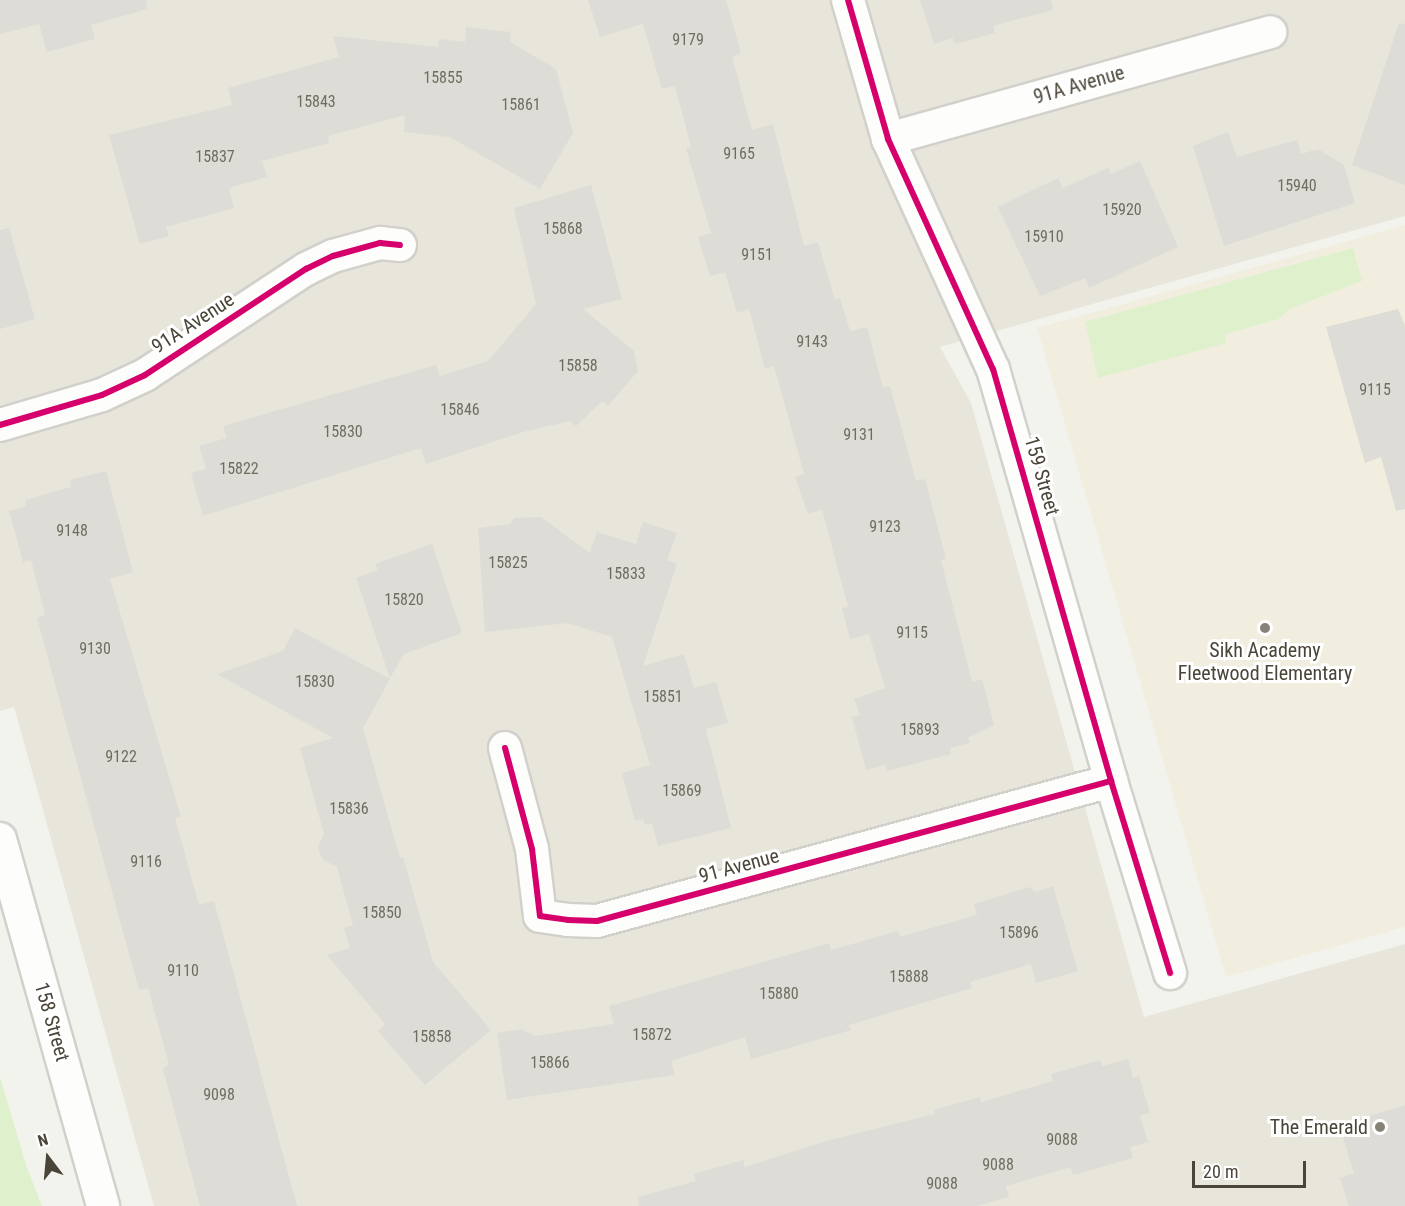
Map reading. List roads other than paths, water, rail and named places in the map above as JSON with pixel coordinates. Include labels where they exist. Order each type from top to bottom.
[{"type":"street","name":"159 Street","points":[[848,0],[888,139],[993,369],[1111,781],[1170,973]]},
{"type":"street","name":"91A Avenue","points":[[888,139],[1270,32]]},
{"type":"street","name":"91A Avenue","points":[[0,425],[102,395],[145,375],[306,269],[333,256],[380,243],[400,245]]},
{"type":"street","name":"91 Avenue","points":[[505,748],[532,849],[540,916],[568,920],[597,921],[1111,781]]},
{"type":"street","name":"158 Street","points":[[0,839],[103,1206]]},
{"type":"place","name":"Sikh Academy Fleetwood Elementary","points":[[1265,628]]},
{"type":"place","name":"The Emerald","points":[[1380,1127]]}]
